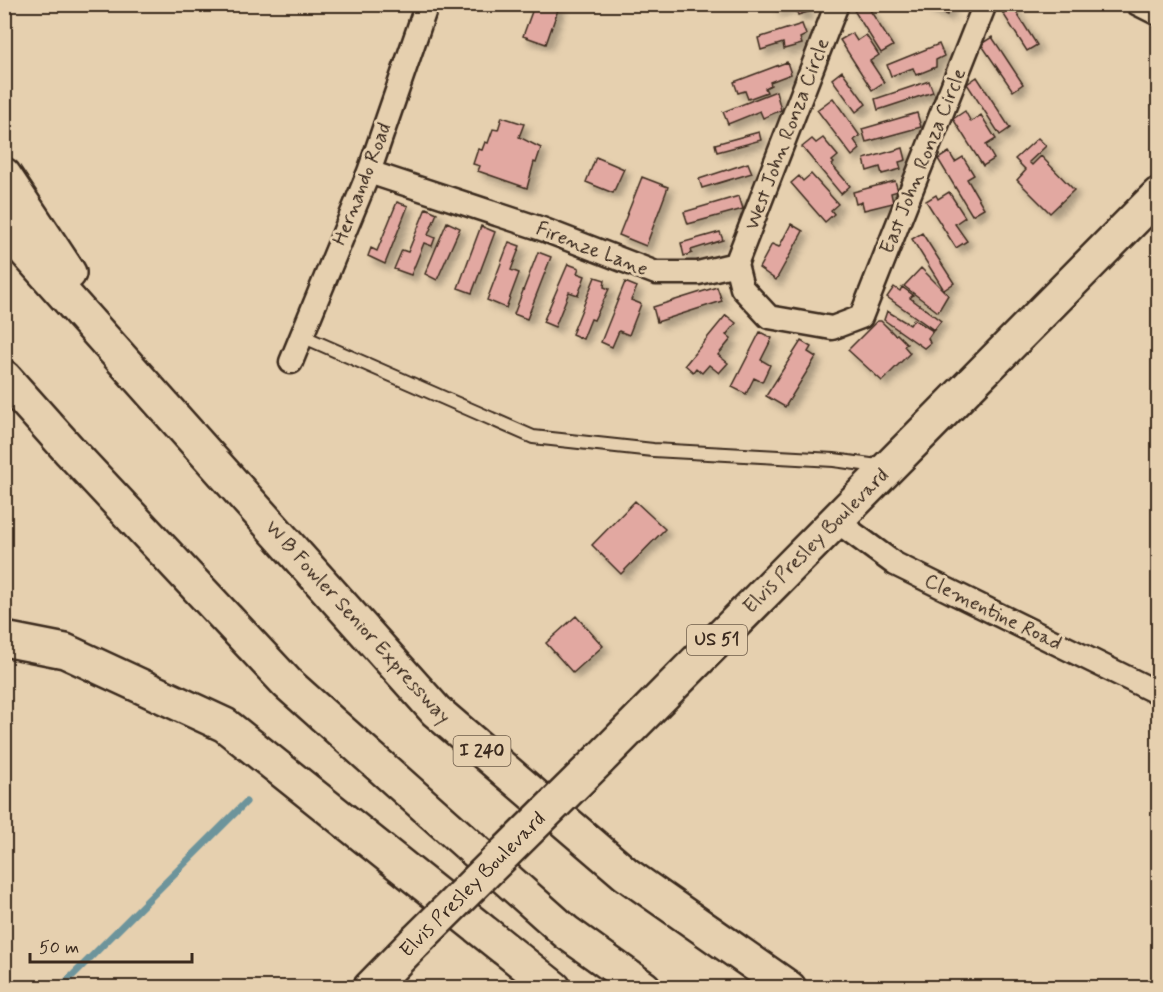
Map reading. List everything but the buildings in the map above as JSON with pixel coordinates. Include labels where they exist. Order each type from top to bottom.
[{"type":"main road","points":[[4,175],[62,264],[218,467]]},
{"type":"main road","name":"Elvis Presley Boulevard","points":[[370,987],[599,760],[1158,195]]},
{"type":"main road","name":"W B Fowler Senior Expressway","points":[[4,227],[436,711],[626,874],[789,987]]},
{"type":"main road","points":[[4,377],[70,452],[287,683],[566,932],[644,987]]},
{"type":"main road","points":[[4,639],[65,651],[225,725],[554,987]]},
{"type":"street","name":"Hernando Road","points":[[291,362],[369,172],[427,4]]},
{"type":"street","name":"West John Ronza Circle","points":[[736,264],[837,4]]},
{"type":"street","name":"East John Ronza Circle","points":[[736,264],[742,288],[769,316],[832,328],[861,317],[985,4]]},
{"type":"street","points":[[1138,4],[1158,14]]},
{"type":"street","name":"Firenze Lane","points":[[369,172],[542,229],[656,273],[698,273],[736,264]]},
{"type":"street","name":"Clementine Road","points":[[834,520],[895,564],[1158,693]]},
{"type":"lane","points":[[302,336],[532,438],[633,448],[834,460],[889,467]]},
{"type":"waterway","points":[[60,988],[246,802]]}]
